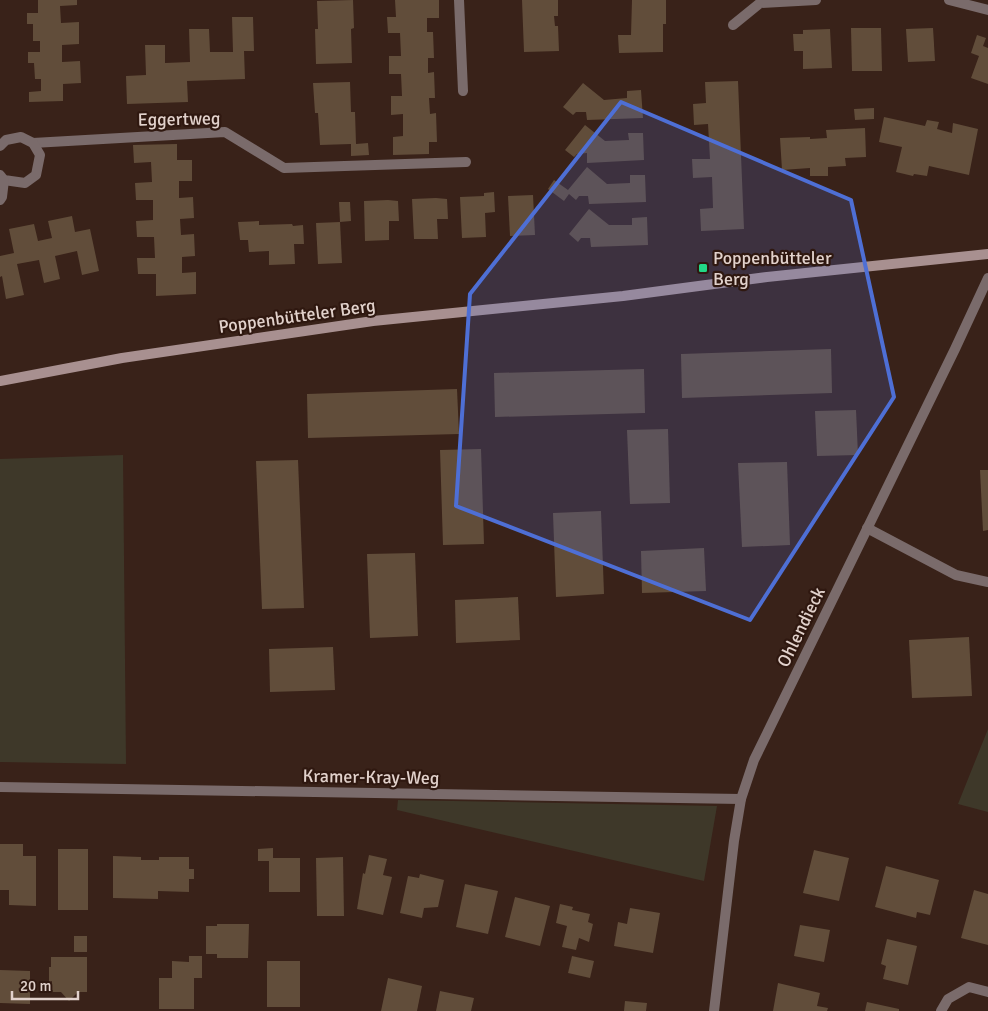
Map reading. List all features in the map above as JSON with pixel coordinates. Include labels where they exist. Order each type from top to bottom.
[{"type":"main road","name":"Poppenbütteler Berg","points":[[0,381],[122,358],[373,321],[623,296],[767,277],[988,254]]},
{"type":"street","points":[[459,0],[463,92]]},
{"type":"street","points":[[733,25],[760,3],[816,0]]},
{"type":"street","points":[[949,0],[988,10]]},
{"type":"street","name":"Eggertweg","points":[[0,146],[6,140],[21,137],[33,143],[224,132],[284,168],[466,162]]},
{"type":"street","points":[[0,200],[2,197],[2,178],[25,183],[36,175],[40,155],[33,143]]},
{"type":"street","name":"Ohlendieck","points":[[714,1011],[740,799],[754,760],[988,278]]},
{"type":"street","points":[[867,528],[956,575],[988,582]]},
{"type":"street","name":"Kramer-Kray-Weg","points":[[0,787],[740,799]]},
{"type":"street","points":[[941,1011],[948,999],[969,987],[988,992]]},
{"type":"highlighted area","points":[[621,102],[851,200],[894,397],[750,620],[456,506],[470,294]]},
{"type":"shaded area","points":[[123,455],[126,764],[0,762],[0,459]]},
{"type":"shaded area","points":[[988,729],[988,812],[958,804]]},
{"type":"shaded area","points":[[398,800],[717,806],[704,881],[397,810]]},
{"type":"building","points":[[38,0],[77,0],[77,5],[60,6],[61,23],[79,22],[79,44],[62,45],[62,62],[80,61],[81,83],[63,84],[63,101],[29,102],[29,92],[41,91],[41,79],[35,79],[34,63],[28,63],[28,52],[40,52],[40,41],[33,41],[33,24],[27,24],[27,13],[38,13]]},
{"type":"building","points":[[353,0],[354,28],[351,29],[352,63],[316,64],[315,29],[318,29],[317,1]]},
{"type":"building","points":[[395,0],[439,0],[439,18],[427,18],[427,32],[433,32],[434,58],[428,58],[428,73],[434,72],[435,98],[429,98],[430,114],[436,113],[437,142],[429,142],[429,154],[393,155],[393,137],[403,136],[403,114],[391,115],[391,96],[402,96],[401,74],[389,74],[389,56],[401,56],[400,33],[388,33],[387,17],[396,17]]},
{"type":"building","points":[[522,0],[558,0],[558,16],[554,16],[555,26],[558,26],[559,51],[524,52]]},
{"type":"building","points":[[632,0],[666,0],[666,24],[663,24],[663,52],[619,53],[618,35],[631,35]]},
{"type":"building","points":[[232,17],[253,17],[254,51],[244,51],[245,79],[187,81],[188,102],[127,104],[126,76],[146,75],[145,45],[165,45],[165,63],[190,62],[189,29],[209,29],[210,52],[233,52]]},
{"type":"building","points":[[851,28],[881,28],[882,71],[852,71]]},
{"type":"building","points":[[933,28],[935,61],[908,62],[906,29]]},
{"type":"building","points":[[830,29],[832,68],[803,69],[803,51],[794,51],[793,34],[803,34],[803,30]]},
{"type":"building","points":[[977,35],[986,38],[983,46],[988,48],[988,84],[971,78],[979,56],[971,53]]},
{"type":"building","points":[[738,81],[744,229],[701,231],[700,209],[713,208],[712,177],[693,178],[692,159],[710,159],[708,124],[694,125],[693,104],[706,103],[705,82]]},
{"type":"building","points":[[350,82],[351,112],[355,112],[356,144],[368,143],[369,155],[351,156],[351,144],[320,145],[318,113],[315,113],[313,83]]},
{"type":"building","points":[[583,83],[604,100],[627,98],[627,91],[641,90],[643,118],[587,120],[586,112],[576,112],[573,115],[563,107]]},
{"type":"building","points":[[874,108],[874,119],[855,120],[854,109]]},
{"type":"building","points":[[884,117],[925,126],[927,120],[939,122],[937,129],[952,133],[953,123],[978,129],[969,175],[929,166],[927,176],[914,174],[913,176],[896,172],[902,147],[879,142]]},
{"type":"building","points":[[585,125],[605,141],[629,140],[628,133],[643,133],[644,160],[587,163],[587,153],[577,154],[574,157],[565,150]]},
{"type":"building","points":[[865,128],[866,157],[845,158],[846,166],[828,167],[828,176],[810,176],[810,168],[782,170],[780,138],[827,138],[826,130]]},
{"type":"building","points":[[177,144],[177,160],[192,160],[192,181],[179,181],[179,198],[193,197],[194,218],[180,219],[181,235],[194,234],[195,256],[182,257],[182,273],[196,272],[196,294],[156,296],[156,274],[138,274],[137,258],[155,258],[154,237],[137,237],[136,221],[153,220],[153,200],[136,200],[135,183],[152,182],[151,162],[134,163],[133,145]]},
{"type":"building","points":[[587,167],[607,184],[630,183],[630,175],[645,175],[646,202],[589,204],[588,196],[579,196],[576,200],[569,194],[564,201],[548,189],[554,180],[568,190]]},
{"type":"building","points":[[494,192],[495,212],[485,213],[486,237],[462,238],[460,197],[484,196],[484,193]]},
{"type":"building","points":[[533,195],[535,235],[510,236],[508,196]]},
{"type":"building","points":[[412,199],[447,199],[448,219],[437,219],[438,239],[414,239]]},
{"type":"building","points":[[364,201],[398,201],[399,221],[389,221],[389,240],[365,241]]},
{"type":"building","points":[[339,202],[350,202],[351,221],[340,222]]},
{"type":"building","points":[[589,209],[609,225],[632,225],[632,218],[647,217],[648,245],[591,247],[590,238],[581,238],[578,242],[569,234]]},
{"type":"building","points":[[72,216],[75,232],[90,229],[99,271],[82,275],[77,251],[55,256],[60,279],[44,283],[39,260],[17,264],[24,295],[6,299],[2,276],[0,277],[0,256],[14,253],[9,229],[34,224],[38,241],[52,238],[48,221]]},
{"type":"building","points":[[259,221],[259,225],[303,225],[304,244],[294,244],[295,264],[269,265],[269,251],[249,252],[248,240],[240,240],[238,222]]},
{"type":"building","points":[[340,222],[342,263],[318,264],[316,223]]},
{"type":"building","points":[[831,349],[832,393],[682,398],[681,354]]},
{"type":"building","points":[[644,369],[645,413],[495,417],[494,373]]},
{"type":"building","points":[[457,389],[459,434],[308,438],[307,394]]},
{"type":"building","points":[[856,410],[858,455],[817,456],[815,411]]},
{"type":"building","points":[[668,429],[670,503],[630,504],[627,430]]},
{"type":"building","points":[[481,449],[484,544],[443,545],[440,450]]},
{"type":"building","points":[[298,460],[304,608],[262,609],[256,461]]},
{"type":"building","points":[[787,462],[790,545],[742,547],[738,463]]},
{"type":"building","points":[[980,470],[988,470],[988,530],[983,531]]},
{"type":"building","points":[[601,511],[604,594],[556,597],[553,513]]},
{"type":"building","points":[[704,548],[706,591],[642,593],[641,551]]},
{"type":"building","points":[[415,553],[418,636],[370,638],[367,554]]},
{"type":"building","points":[[518,597],[520,640],[456,643],[455,600]]},
{"type":"building","points":[[969,637],[972,696],[912,698],[909,640]]},
{"type":"building","points":[[333,647],[335,690],[270,692],[269,649]]},
{"type":"building","points":[[0,844],[23,844],[23,856],[36,856],[36,906],[9,905],[9,890],[0,890]]},
{"type":"building","points":[[273,848],[273,858],[300,858],[300,892],[269,892],[269,861],[258,861],[258,849]]},
{"type":"building","points":[[58,849],[88,849],[88,910],[58,910]]},
{"type":"building","points":[[814,850],[849,858],[839,901],[803,893]]},
{"type":"building","points":[[369,855],[387,859],[383,875],[392,877],[383,915],[357,909],[363,873],[365,874]]},
{"type":"building","points":[[113,856],[141,857],[141,860],[159,860],[159,857],[189,857],[189,869],[194,869],[194,879],[189,879],[189,892],[158,891],[158,899],[113,898]]},
{"type":"building","points":[[343,857],[344,916],[317,916],[316,858]]},
{"type":"building","points":[[886,866],[939,880],[930,915],[917,912],[916,918],[875,907]]},
{"type":"building","points":[[420,874],[444,880],[438,907],[424,908],[422,918],[400,913],[408,876],[419,878]]},
{"type":"building","points":[[465,884],[498,891],[488,934],[456,927]]},
{"type":"building","points":[[974,890],[988,894],[988,945],[961,938]]},
{"type":"building","points":[[515,897],[550,906],[540,946],[505,937]]},
{"type":"building","points":[[560,904],[573,907],[572,910],[590,914],[588,922],[593,924],[589,942],[579,938],[576,950],[562,947],[567,926],[556,923]]},
{"type":"building","points":[[630,908],[660,913],[653,953],[614,946],[618,922],[627,924]]},
{"type":"building","points":[[217,924],[249,924],[248,958],[217,958],[217,954],[206,954],[206,926],[217,926]]},
{"type":"building","points":[[800,925],[830,930],[824,962],[794,956]]},
{"type":"building","points":[[74,936],[87,936],[87,952],[74,952]]},
{"type":"building","points":[[887,939],[917,946],[908,985],[883,979],[886,966],[881,964]]},
{"type":"building","points":[[189,956],[202,956],[202,978],[194,978],[194,1009],[159,1009],[159,978],[172,978],[172,961],[189,962]]},
{"type":"building","points":[[572,956],[594,961],[590,978],[568,973]]},
{"type":"building","points":[[51,957],[87,957],[87,992],[78,992],[69,1001],[61,992],[51,992],[52,981],[49,982],[49,967],[51,967]]},
{"type":"building","points":[[267,961],[300,961],[300,1007],[267,1007]]},
{"type":"building","points":[[0,970],[30,971],[30,1004],[0,1003]]},
{"type":"building","points":[[388,978],[422,986],[417,1011],[381,1011]]},
{"type":"building","points":[[778,983],[820,993],[817,1006],[828,1008],[827,1011],[773,1011]]},
{"type":"building","points":[[440,991],[474,998],[471,1011],[436,1011]]},
{"type":"building","points":[[625,1001],[647,1003],[646,1011],[624,1011]]},
{"type":"building","points":[[867,1002],[899,1009],[899,1011],[865,1011]]},
{"type":"place","name":"Poppenbütteler Berg","points":[[703,268]]}]
